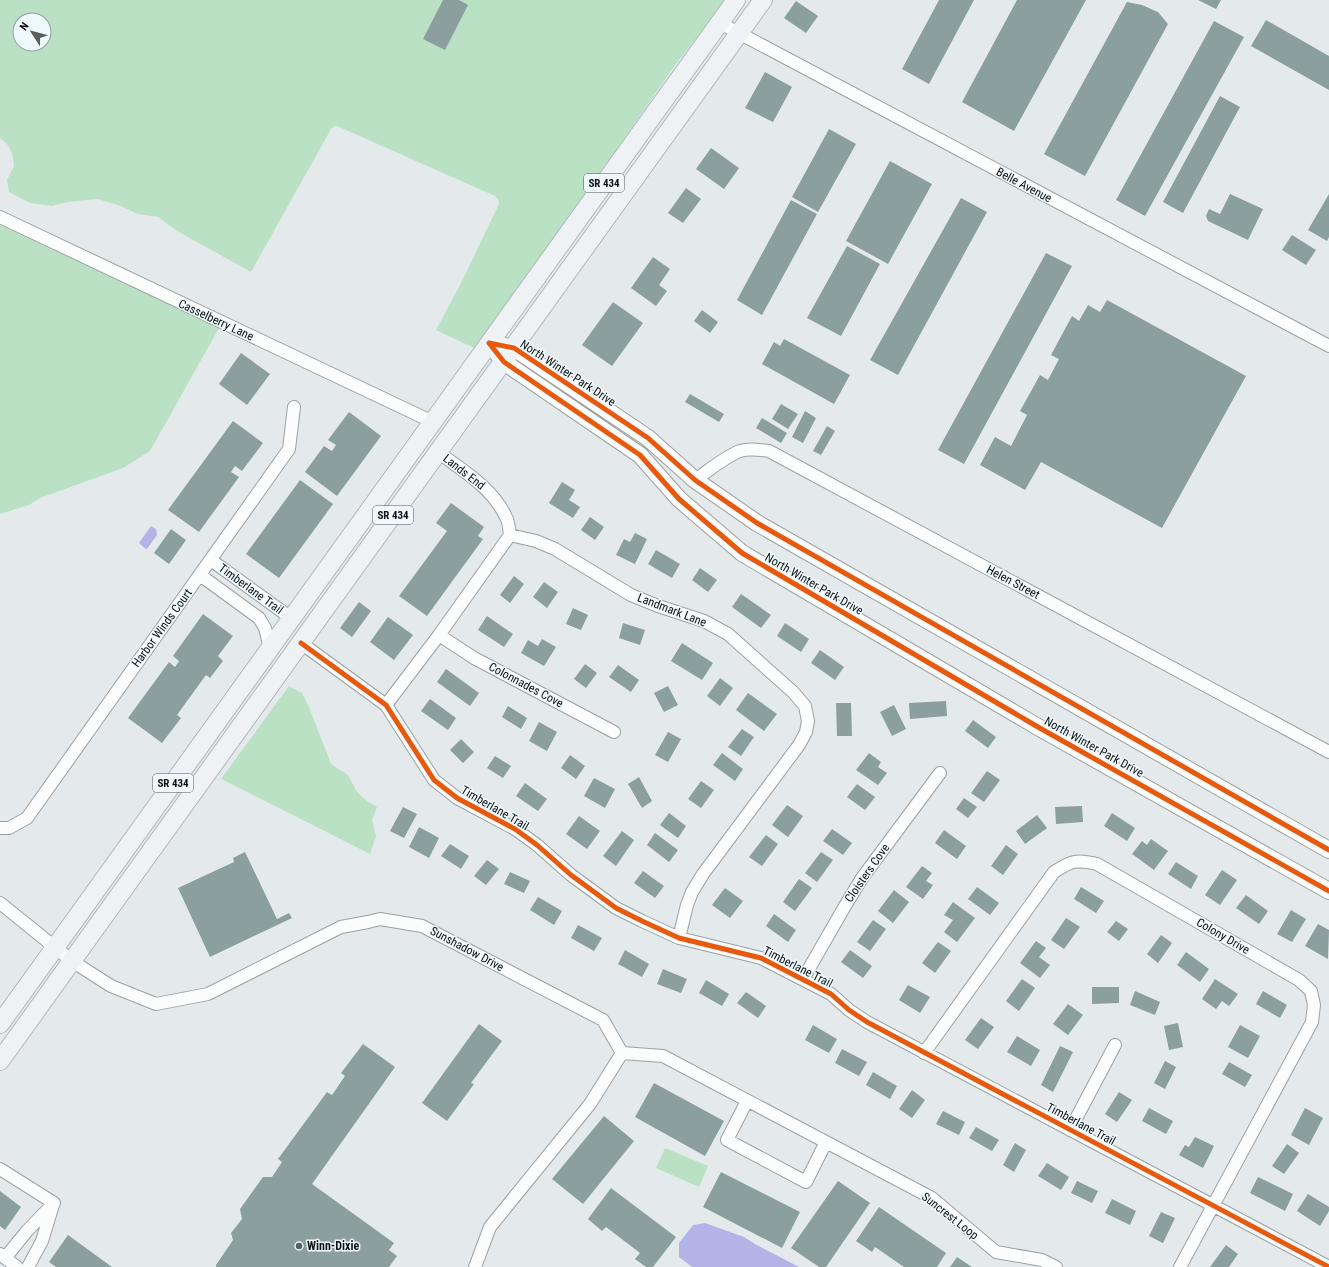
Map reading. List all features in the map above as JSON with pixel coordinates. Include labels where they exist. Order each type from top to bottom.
[{"type":"main road","name":"SR 434","points":[[0,1024],[736,0]]},
{"type":"main road","name":"SR 434","points":[[0,1061],[763,0]]},
{"type":"main road","points":[[671,128],[678,96],[680,78]]},
{"type":"main road","points":[[301,643],[298,627],[309,593]]},
{"type":"main road","points":[[282,668],[290,643],[291,618]]},
{"type":"street","name":"Belle Avenue","points":[[720,23],[1329,346]]},
{"type":"street","name":"Casselberry Lane","points":[[0,217],[433,422]]},
{"type":"street","name":"North Winter Park Drive","points":[[489,343],[648,438],[695,480],[757,523],[1329,850]]},
{"type":"street","name":"North Winter Park Drive","points":[[509,355],[640,455],[679,499],[742,553],[1038,727],[1329,891]]},
{"type":"street","name":"Harbor Winds Court","points":[[0,828],[9,828],[27,818],[289,449],[294,407]]},
{"type":"street","name":"Helen Street","points":[[695,480],[720,462],[740,451],[752,449],[769,451],[1329,752]]},
{"type":"street","name":"Lands End","points":[[438,452],[491,493],[507,518],[510,535]]},
{"type":"street","points":[[386,705],[439,635],[510,535]]},
{"type":"street","name":"Landmark Lane","points":[[510,535],[536,541],[549,546],[631,595],[658,606],[704,621],[728,634],[793,692],[805,706],[808,721],[806,732],[799,745],[703,874],[692,892],[687,905],[679,938]]},
{"type":"street","name":"Timberlane Trail","points":[[211,560],[291,618]]},
{"type":"street","name":"Timberlane Trail","points":[[200,575],[259,618],[265,628],[270,648]]},
{"type":"street","points":[[235,601],[246,586]]},
{"type":"street","name":"Colonnades Cove","points":[[439,635],[474,658],[614,732]]},
{"type":"street","name":"Timberlane Trail","points":[[301,643],[386,705],[434,780],[457,798],[515,828],[538,845],[571,875],[616,908],[642,922],[679,938],[761,958],[803,979],[831,994],[849,1010],[867,1022],[1329,1267]]},
{"type":"street","name":"Cloisters Cove","points":[[803,979],[862,878],[940,773]]},
{"type":"street","name":"Colony Drive","points":[[924,1052],[1054,872],[1068,863],[1084,860],[1097,864],[1299,980],[1311,991],[1314,1005],[1312,1022],[1180,1267]]},
{"type":"street","name":"Sunshadow Drive","points":[[0,903],[72,961],[111,986],[156,1004],[208,994],[341,927],[380,919],[422,926],[602,1020],[622,1054]]},
{"type":"street","points":[[1070,1130],[1115,1045]]},
{"type":"street","points":[[475,1267],[490,1227],[590,1104],[622,1054]]},
{"type":"street","name":"Suncrest Loop","points":[[622,1054],[664,1056],[932,1198],[996,1252],[1042,1260],[1056,1267]]},
{"type":"street","points":[[747,1100],[727,1140],[806,1182],[826,1142]]},
{"type":"street","points":[[0,1169],[54,1203]]},
{"type":"street","points":[[17,1267],[3,1256],[54,1203]]},
{"type":"street","points":[[28,1267],[42,1241],[54,1203]]},
{"type":"street","points":[[27,1231],[42,1241]]},
{"type":"green space","points":[[0,0],[726,0],[676,64],[560,230],[474,348],[436,330],[461,283],[499,204],[498,199],[495,196],[337,126],[334,126],[331,129],[251,272],[177,231],[158,217],[138,214],[121,206],[98,199],[67,202],[52,206],[30,203],[9,192],[7,180],[14,166],[12,153],[7,144],[0,138]]},
{"type":"green space","points":[[0,225],[219,328],[150,451],[123,468],[40,498],[29,505],[0,514]]},
{"type":"green space","points":[[289,686],[302,693],[331,764],[348,775],[357,792],[377,807],[372,820],[376,836],[370,854],[221,779]]},
{"type":"green space","points":[[665,1148],[708,1166],[699,1187],[656,1168]]},
{"type":"water","points":[[151,526],[156,529],[157,535],[146,549],[139,543]]},
{"type":"water","points":[[705,1223],[744,1237],[799,1267],[692,1267],[679,1257],[679,1243],[693,1225]]},
{"type":"building","points":[[443,0],[459,0],[468,5],[445,50],[423,39]]},
{"type":"building","points":[[939,0],[974,0],[929,84],[902,69]]},
{"type":"building","points":[[1017,0],[1086,0],[1014,131],[962,102]]},
{"type":"building","points":[[1198,0],[1221,0],[1216,9]]},
{"type":"building","points":[[796,1],[818,16],[806,33],[784,18]]},
{"type":"building","points":[[1127,2],[1142,5],[1158,12],[1168,24],[1085,176],[1044,154]]},
{"type":"building","points":[[1266,20],[1329,56],[1329,90],[1251,46]]},
{"type":"building","points":[[1214,21],[1244,37],[1145,216],[1116,200]]},
{"type":"building","points":[[765,72],[792,87],[773,122],[745,108]]},
{"type":"building","points":[[1220,96],[1240,107],[1183,213],[1163,202]]},
{"type":"building","points":[[829,129],[856,144],[818,212],[792,197]]},
{"type":"building","points":[[711,148],[739,168],[724,189],[696,169]]},
{"type":"building","points":[[890,161],[932,184],[888,264],[846,241]]},
{"type":"building","points":[[686,188],[701,199],[683,223],[668,213]]},
{"type":"building","points":[[1230,194],[1263,209],[1248,240],[1208,221],[1206,216],[1209,209],[1220,214]]},
{"type":"building","points":[[1329,194],[1329,237],[1327,241],[1308,230]]},
{"type":"building","points":[[961,198],[987,212],[898,375],[870,360]]},
{"type":"building","points":[[791,200],[817,214],[762,315],[737,300]]},
{"type":"building","points":[[1292,235],[1316,250],[1306,265],[1282,250]]},
{"type":"building","points":[[847,246],[880,264],[841,336],[807,318]]},
{"type":"building","points":[[1046,253],[1072,266],[964,464],[938,450]]},
{"type":"building","points":[[653,257],[670,269],[659,285],[667,291],[656,306],[631,288]]},
{"type":"building","points":[[1107,300],[1246,376],[1162,528],[1041,462],[1025,490],[980,465],[995,437],[1011,446],[1027,415],[1020,411],[1040,375],[1048,380],[1059,359],[1051,355],[1072,316],[1079,321],[1088,305],[1100,312]]},
{"type":"building","points":[[613,302],[643,323],[612,366],[582,345]]},
{"type":"building","points":[[702,310],[718,322],[710,333],[694,321]]},
{"type":"building","points":[[784,339],[850,375],[834,404],[762,364],[774,342],[780,346]]},
{"type":"building","points":[[241,353],[270,374],[247,405],[219,384]]},
{"type":"building","points":[[690,394],[724,414],[719,422],[685,402]]},
{"type":"building","points":[[781,404],[798,414],[788,429],[772,419]]},
{"type":"building","points":[[805,411],[816,418],[803,443],[792,437]]},
{"type":"building","points":[[349,412],[381,436],[337,496],[305,472],[324,446],[332,451],[336,445],[328,440]]},
{"type":"building","points":[[762,418],[787,433],[781,443],[756,428]]},
{"type":"building","points":[[233,421],[263,443],[242,471],[235,466],[231,472],[239,477],[199,532],[168,510]]},
{"type":"building","points":[[827,426],[835,431],[821,455],[813,451]]},
{"type":"building","points":[[300,480],[333,504],[279,578],[246,554]]},
{"type":"building","points":[[562,482],[575,490],[569,500],[580,507],[573,518],[549,503]]},
{"type":"building","points":[[451,503],[484,527],[478,536],[483,539],[427,616],[399,596],[447,531],[436,523]]},
{"type":"building","points":[[590,517],[604,527],[595,540],[581,530]]},
{"type":"building","points":[[171,529],[186,540],[169,564],[154,553]]},
{"type":"building","points":[[635,533],[647,539],[635,564],[616,555],[624,539],[630,542]]},
{"type":"building","points":[[656,550],[680,564],[672,578],[648,564]]},
{"type":"building","points":[[700,568],[717,580],[708,592],[692,580]]},
{"type":"building","points":[[514,576],[524,584],[510,603],[500,595]]},
{"type":"building","points":[[544,582],[558,592],[547,608],[533,597]]},
{"type":"building","points":[[741,594],[771,615],[761,628],[732,607]]},
{"type":"building","points":[[359,602],[371,611],[352,637],[340,628]]},
{"type":"building","points":[[573,608],[588,615],[581,630],[566,624]]},
{"type":"building","points":[[203,614],[233,636],[218,656],[223,661],[210,678],[206,675],[177,715],[181,718],[162,743],[128,718],[169,662],[175,667],[179,661],[173,656]]},
{"type":"building","points":[[487,616],[513,634],[504,647],[478,630]]},
{"type":"building","points":[[388,617],[413,635],[394,660],[370,642]]},
{"type":"building","points":[[623,623],[645,630],[640,645],[619,638]]},
{"type":"building","points":[[785,623],[809,639],[801,652],[777,636]]},
{"type":"building","points":[[542,639],[556,647],[544,666],[521,653],[528,640],[538,646]]},
{"type":"building","points":[[682,643],[713,663],[702,680],[671,661]]},
{"type":"building","points":[[820,650],[844,667],[835,680],[811,663]]},
{"type":"building","points":[[585,664],[597,673],[586,688],[574,679]]},
{"type":"building","points":[[618,665],[639,680],[631,692],[609,677]]},
{"type":"building","points":[[446,669],[479,693],[470,706],[437,682]]},
{"type":"building","points":[[720,678],[733,688],[720,706],[707,696]]},
{"type":"building","points":[[668,686],[678,705],[664,712],[654,693]]},
{"type":"building","points":[[748,693],[777,714],[764,731],[736,710]]},
{"type":"building","points":[[430,699],[456,718],[448,730],[421,711]]},
{"type":"building","points":[[946,701],[947,716],[910,719],[909,703]]},
{"type":"building","points":[[836,703],[851,703],[852,736],[837,736]]},
{"type":"building","points":[[894,705],[906,729],[892,736],[880,712]]},
{"type":"building","points":[[508,706],[527,718],[521,729],[502,717]]},
{"type":"building","points":[[973,720],[996,737],[988,748],[965,731]]},
{"type":"building","points":[[539,722],[557,732],[547,751],[529,741]]},
{"type":"building","points":[[742,729],[754,737],[741,756],[728,747]]},
{"type":"building","points":[[668,732],[681,739],[668,762],[655,755]]},
{"type":"building","points":[[461,739],[474,752],[463,763],[450,750]]},
{"type":"building","points":[[722,753],[743,769],[735,781],[713,765]]},
{"type":"building","points":[[869,753],[881,762],[878,767],[887,773],[878,785],[856,770]]},
{"type":"building","points":[[570,755],[585,766],[576,779],[561,768]]},
{"type":"building","points":[[495,756],[511,766],[503,778],[487,768]]},
{"type":"building","points":[[987,771],[1000,780],[984,802],[971,793]]},
{"type":"building","points":[[639,777],[652,801],[642,808],[628,784]]},
{"type":"building","points":[[594,778],[615,789],[605,808],[584,796]]},
{"type":"building","points":[[701,781],[714,790],[701,808],[688,799]]},
{"type":"building","points":[[525,783],[547,799],[538,811],[516,796]]},
{"type":"building","points":[[857,784],[875,797],[865,810],[847,797]]},
{"type":"building","points":[[964,798],[977,807],[968,818],[956,809]]},
{"type":"building","points":[[787,805],[803,816],[788,837],[772,825]]},
{"type":"building","points":[[1082,806],[1083,822],[1056,824],[1055,807]]},
{"type":"building","points":[[403,807],[417,814],[404,838],[390,831]]},
{"type":"building","points":[[669,813],[686,826],[678,838],[660,825]]},
{"type":"building","points":[[1112,813],[1135,828],[1127,841],[1104,826]]},
{"type":"building","points":[[1037,815],[1047,828],[1025,844],[1016,831]]},
{"type":"building","points":[[579,816],[600,831],[587,849],[566,834]]},
{"type":"building","points":[[419,827],[439,838],[429,858],[409,847]]},
{"type":"building","points":[[832,829],[852,843],[843,855],[823,841]]},
{"type":"building","points":[[944,830],[966,846],[957,859],[935,843]]},
{"type":"building","points":[[622,831],[634,840],[616,866],[603,856]]},
{"type":"building","points":[[655,833],[678,850],[669,862],[647,845]]},
{"type":"building","points":[[766,835],[778,844],[762,866],[749,857]]},
{"type":"building","points":[[1151,839],[1168,851],[1154,870],[1132,854],[1142,841],[1147,845]]},
{"type":"building","points":[[450,844],[469,856],[461,869],[441,856]]},
{"type":"building","points":[[1006,845],[1018,854],[1003,875],[991,866]]},
{"type":"building","points":[[245,852],[277,919],[289,913],[292,918],[210,957],[178,888],[234,862],[233,858]]},
{"type":"building","points":[[821,852],[833,860],[817,882],[805,873]]},
{"type":"building","points":[[487,860],[499,869],[486,885],[474,876]]},
{"type":"building","points":[[1176,862],[1198,876],[1191,889],[1168,874]]},
{"type":"building","points":[[922,866],[932,873],[926,881],[933,885],[923,899],[906,887]]},
{"type":"building","points":[[1222,870],[1237,880],[1220,905],[1205,895]]},
{"type":"building","points":[[643,871],[664,886],[655,898],[634,883]]},
{"type":"building","points":[[510,872],[530,881],[524,893],[504,884]]},
{"type":"building","points":[[799,879],[812,888],[795,911],[783,902]]},
{"type":"building","points":[[977,887],[999,903],[990,915],[968,899]]},
{"type":"building","points":[[1081,887],[1104,901],[1096,913],[1074,899]]},
{"type":"building","points":[[725,888],[743,901],[730,918],[712,905]]},
{"type":"building","points":[[894,890],[909,902],[893,923],[878,911]]},
{"type":"building","points":[[1246,895],[1268,911],[1259,924],[1236,908]]},
{"type":"building","points":[[538,897],[562,911],[554,925],[530,910]]},
{"type":"building","points":[[953,902],[975,918],[957,942],[944,932],[953,920],[944,915]]},
{"type":"building","points":[[1291,910],[1306,919],[1292,942],[1277,934]]},
{"type":"building","points":[[774,914],[796,930],[788,942],[766,926]]},
{"type":"building","points":[[1066,918],[1080,927],[1064,949],[1051,940]]},
{"type":"building","points":[[873,920],[886,929],[870,951],[857,942]]},
{"type":"building","points":[[1116,921],[1128,929],[1119,941],[1107,932]]},
{"type":"building","points":[[1318,924],[1329,930],[1328,959],[1305,946]]},
{"type":"building","points":[[578,925],[602,938],[594,951],[571,938]]},
{"type":"building","points":[[1161,935],[1172,943],[1158,963],[1147,954]]},
{"type":"building","points":[[1036,941],[1046,948],[1039,957],[1050,965],[1040,978],[1020,963]]},
{"type":"building","points":[[938,942],[951,951],[935,973],[922,963]]},
{"type":"building","points":[[625,950],[649,964],[642,977],[618,964]]},
{"type":"building","points":[[850,950],[872,966],[863,978],[841,962]]},
{"type":"building","points":[[1186,952],[1209,969],[1200,982],[1177,965]]},
{"type":"building","points":[[663,969],[687,979],[681,993],[657,984]]},
{"type":"building","points":[[1022,979],[1035,988],[1019,1011],[1006,1001]]},
{"type":"building","points":[[1215,979],[1238,994],[1229,1006],[1222,1001],[1216,1009],[1202,999]]},
{"type":"building","points":[[706,980],[729,994],[722,1006],[699,993]]},
{"type":"building","points":[[908,985],[930,997],[920,1013],[899,1000]]},
{"type":"building","points":[[1092,987],[1119,987],[1119,1003],[1092,1004]]},
{"type":"building","points":[[1135,991],[1160,1002],[1155,1015],[1130,1005]]},
{"type":"building","points":[[1263,991],[1287,1005],[1280,1018],[1256,1004]]},
{"type":"building","points":[[746,992],[766,1006],[758,1018],[737,1003]]},
{"type":"building","points":[[1068,1004],[1083,1015],[1068,1035],[1053,1024]]},
{"type":"building","points":[[981,1018],[994,1027],[978,1049],[965,1040]]},
{"type":"building","points":[[1178,1023],[1183,1047],[1169,1050],[1164,1026]]},
{"type":"building","points":[[479,1024],[502,1041],[471,1083],[474,1084],[447,1121],[422,1103]]},
{"type":"building","points":[[813,1025],[837,1039],[829,1053],[805,1040]]},
{"type":"building","points":[[1240,1025],[1260,1036],[1248,1058],[1228,1047]]},
{"type":"building","points":[[1017,1036],[1040,1050],[1031,1066],[1007,1052]]},
{"type":"building","points":[[363,1044],[395,1067],[312,1184],[394,1243],[389,1250],[397,1256],[389,1267],[216,1267],[233,1240],[231,1233],[242,1219],[240,1209],[263,1177],[272,1177],[282,1162],[278,1159],[327,1092],[332,1095],[345,1076],[341,1073]]},
{"type":"building","points":[[1060,1046],[1073,1052],[1053,1092],[1041,1085]]},
{"type":"building","points":[[842,1049],[867,1062],[859,1076],[835,1063]]},
{"type":"building","points":[[1165,1061],[1176,1067],[1165,1089],[1154,1083]]},
{"type":"building","points":[[1229,1062],[1252,1075],[1245,1087],[1222,1074]]},
{"type":"building","points":[[873,1072],[897,1086],[890,1099],[866,1085]]},
{"type":"building","points":[[654,1083],[724,1121],[705,1156],[635,1117]]},
{"type":"building","points":[[912,1090],[925,1100],[912,1118],[899,1109]]},
{"type":"building","points":[[1119,1092],[1132,1100],[1117,1122],[1105,1114]]},
{"type":"building","points":[[1149,1108],[1173,1121],[1166,1134],[1142,1121]]},
{"type":"building","points":[[1305,1108],[1323,1118],[1309,1145],[1291,1135]]},
{"type":"building","points":[[943,1111],[965,1122],[959,1135],[936,1124]]},
{"type":"building","points":[[604,1116],[634,1141],[583,1204],[552,1179]]},
{"type":"building","points":[[976,1127],[999,1140],[992,1151],[969,1138]]},
{"type":"building","points":[[1195,1137],[1214,1146],[1203,1168],[1179,1155],[1185,1145],[1189,1147]]},
{"type":"building","points":[[1015,1143],[1026,1150],[1014,1172],[1003,1165]]},
{"type":"building","points":[[1287,1144],[1299,1153],[1284,1174],[1272,1166]]},
{"type":"building","points":[[1047,1163],[1069,1177],[1061,1190],[1038,1176]]},
{"type":"building","points":[[721,1172],[800,1212],[782,1248],[703,1207]]},
{"type":"building","points":[[1258,1177],[1293,1194],[1285,1211],[1250,1193]]},
{"type":"building","points":[[838,1181],[870,1203],[826,1267],[819,1267],[791,1248]]},
{"type":"building","points":[[1077,1181],[1098,1191],[1092,1203],[1071,1193]]},
{"type":"building","points":[[611,1188],[676,1237],[653,1267],[646,1267],[635,1259],[640,1253],[606,1227],[602,1231],[588,1219]]},
{"type":"building","points":[[0,1191],[21,1207],[5,1230],[0,1226]]},
{"type":"building","points":[[1308,1194],[1329,1207],[1329,1211],[1320,1226],[1297,1211]]},
{"type":"building","points":[[1112,1199],[1136,1211],[1130,1225],[1105,1213]]},
{"type":"building","points":[[879,1207],[946,1253],[937,1267],[904,1267],[875,1247],[872,1252],[856,1241]]},
{"type":"building","points":[[1161,1212],[1175,1218],[1163,1243],[1149,1236]]},
{"type":"building","points":[[68,1235],[112,1267],[56,1267],[49,1262]]},
{"type":"building","points":[[1226,1245],[1238,1254],[1229,1267],[1210,1267]]},
{"type":"building","points":[[957,1257],[972,1267],[950,1267]]},
{"type":"cycle path","points":[[489,343],[504,362],[640,455],[679,499],[742,553],[1038,727],[1329,891]]},
{"type":"cycle path","points":[[489,343],[514,348],[648,438],[695,480],[757,523],[1329,850]]},
{"type":"cycle path","points":[[301,643],[386,705],[434,780],[457,798],[515,829],[537,845],[571,875],[616,908],[679,938],[761,958],[831,994],[849,1010],[867,1022],[1329,1267]]},
{"type":"place","name":"Winn-Dixie","points":[[299,1246]]}]
